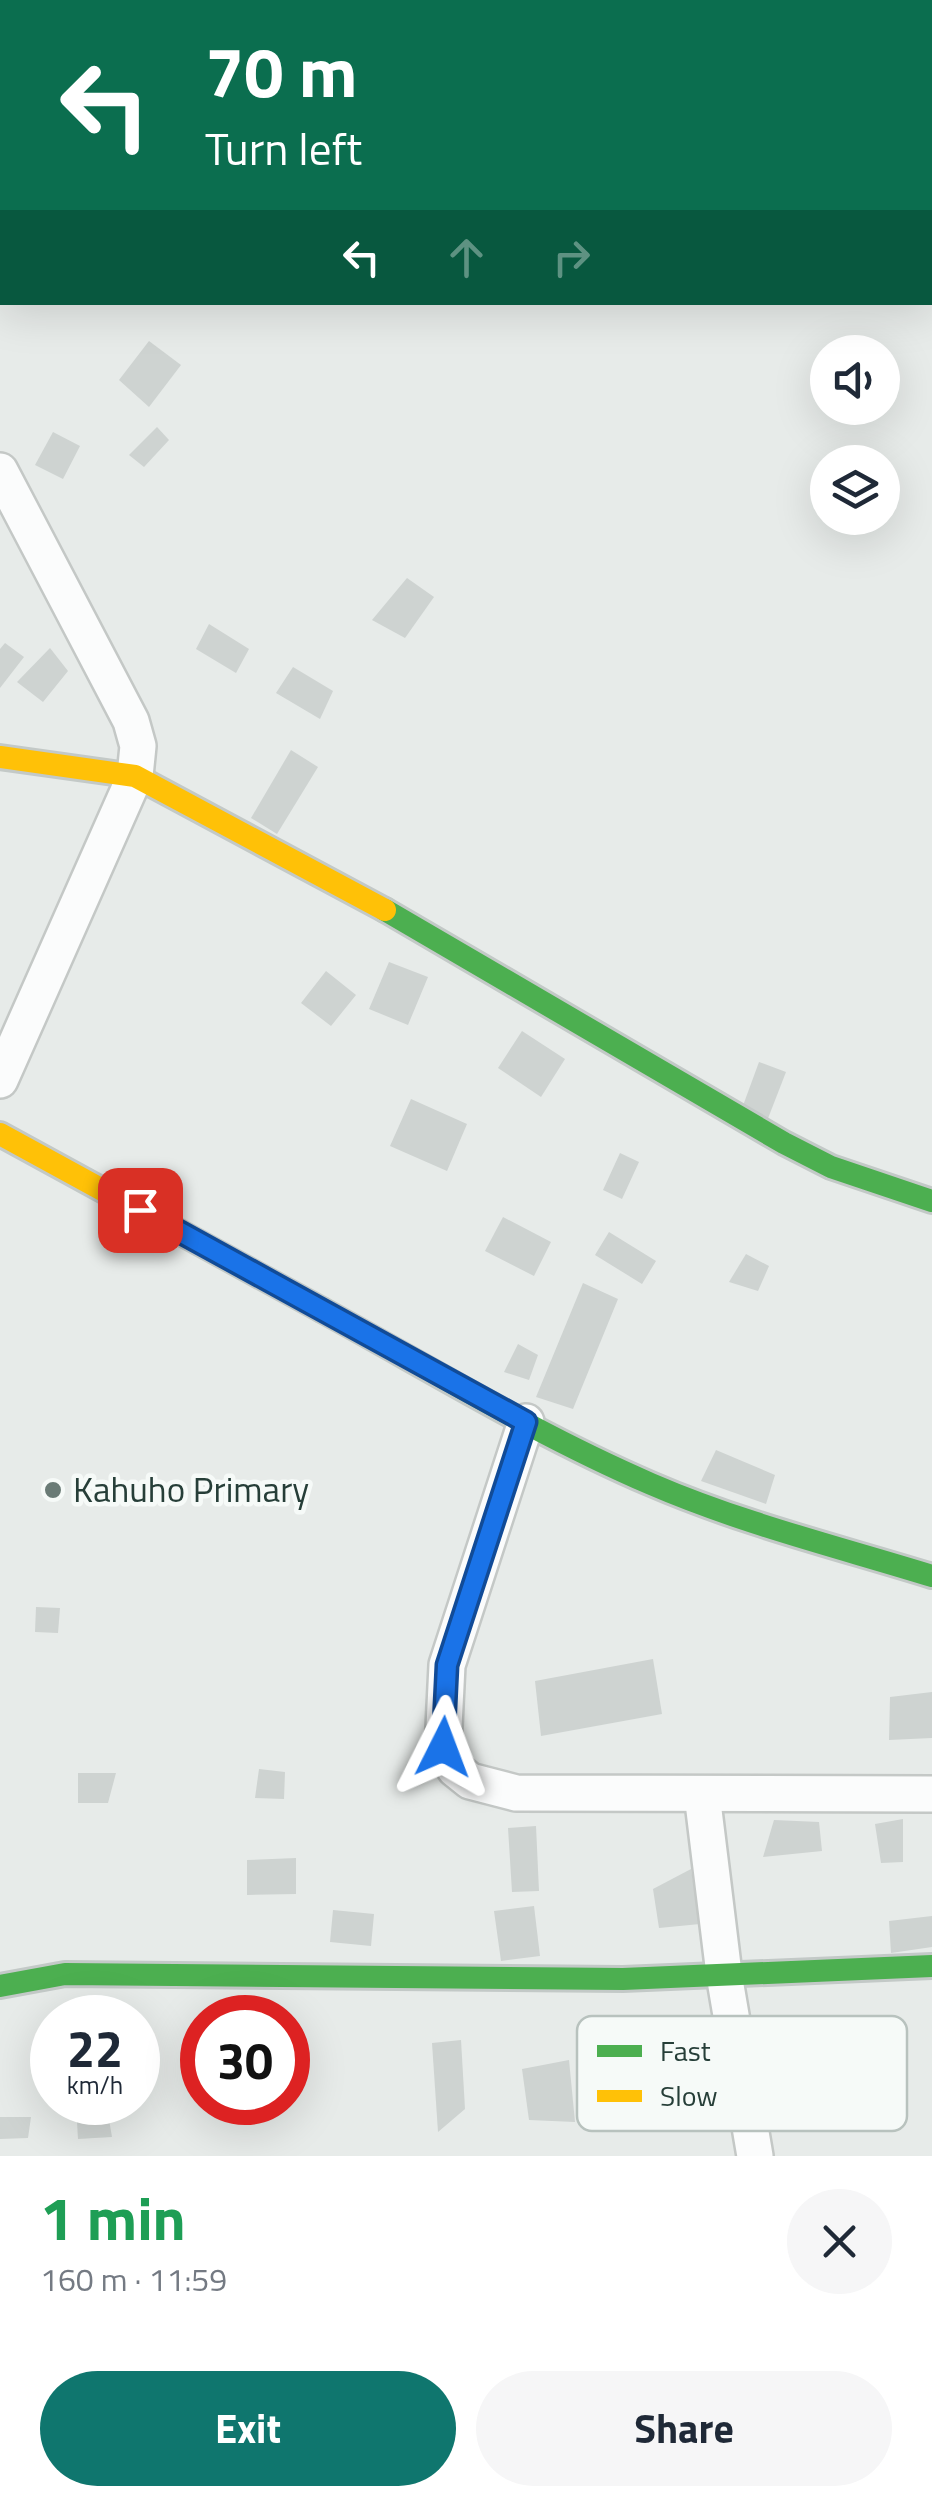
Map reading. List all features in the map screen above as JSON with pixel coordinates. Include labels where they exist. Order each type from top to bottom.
[{"type":"street","points":[[0,471],[131,722],[138,746],[135,776],[0,1080]]},
{"type":"street","points":[[0,757],[135,776],[444,942],[784,1143],[831,1167],[932,1201]]},
{"type":"street","points":[[0,1134],[646,1484],[692,1502],[932,1576]]},
{"type":"street","points":[[526,1422],[447,1665],[443,1747],[455,1769],[470,1781],[516,1793],[932,1794]]},
{"type":"street","points":[[702,1794],[731,2016]]},
{"type":"street","points":[[0,1986],[65,1974],[623,1979],[932,1966]]},
{"type":"street","points":[[751,2131],[755,2156]]},
{"type":"building","points":[[149,341],[181,365],[149,407],[119,380]]},
{"type":"building","points":[[157,427],[169,440],[144,467],[129,455]]},
{"type":"building","points":[[53,432],[80,446],[63,479],[35,465]]},
{"type":"building","points":[[407,578],[434,597],[405,638],[372,620]]},
{"type":"building","points":[[209,624],[249,649],[236,673],[196,649]]},
{"type":"building","points":[[5,643],[24,657],[0,688],[0,649]]},
{"type":"building","points":[[50,648],[68,671],[43,702],[17,682]]},
{"type":"building","points":[[293,667],[333,691],[320,719],[276,693]]},
{"type":"building","points":[[291,750],[318,767],[277,834],[251,818]]},
{"type":"building","points":[[389,962],[428,977],[408,1025],[369,1009]]},
{"type":"building","points":[[326,971],[356,995],[331,1026],[301,1003]]},
{"type":"building","points":[[522,1031],[565,1059],[541,1097],[498,1068]]},
{"type":"building","points":[[759,1062],[786,1072],[767,1121],[741,1111]]},
{"type":"building","points":[[411,1099],[467,1124],[447,1171],[390,1146]]},
{"type":"building","points":[[620,1153],[639,1162],[622,1199],[603,1190]]},
{"type":"building","points":[[503,1217],[551,1242],[534,1276],[485,1251]]},
{"type":"building","points":[[609,1232],[656,1261],[642,1284],[595,1255]]},
{"type":"building","points":[[746,1254],[769,1266],[758,1291],[729,1282]]},
{"type":"building","points":[[583,1283],[618,1299],[573,1409],[536,1397]]},
{"type":"building","points":[[518,1344],[538,1355],[529,1380],[504,1372]]},
{"type":"building","points":[[716,1450],[775,1475],[766,1504],[701,1481]]},
{"type":"building","points":[[36,1607],[60,1608],[58,1633],[35,1632]]},
{"type":"building","points":[[653,1659],[662,1714],[541,1736],[535,1681]]},
{"type":"building","points":[[932,1692],[932,1738],[889,1740],[890,1697]]},
{"type":"building","points":[[259,1769],[285,1772],[284,1799],[255,1798]]},
{"type":"building","points":[[78,1773],[116,1773],[108,1803],[78,1803]]},
{"type":"building","points":[[903,1819],[903,1862],[881,1863],[875,1824]]},
{"type":"building","points":[[774,1820],[819,1822],[822,1851],[763,1857]]},
{"type":"building","points":[[536,1826],[539,1891],[512,1892],[508,1828]]},
{"type":"building","points":[[296,1858],[296,1894],[247,1895],[247,1860]]},
{"type":"building","points":[[691,1869],[700,1924],[659,1928],[653,1889]]},
{"type":"building","points":[[534,1906],[540,1956],[501,1961],[494,1911]]},
{"type":"building","points":[[333,1910],[374,1914],[371,1946],[330,1942]]},
{"type":"building","points":[[932,1916],[932,1947],[891,1953],[889,1921]]},
{"type":"building","points":[[461,2040],[465,2109],[438,2132],[432,2043]]},
{"type":"building","points":[[569,2060],[575,2122],[529,2120],[522,2069]]},
{"type":"building","points":[[0,2117],[30,2117],[28,2138],[0,2139]]},
{"type":"building","points":[[77,2125],[110,2125],[112,2137],[78,2139]]},
{"type":"traffic: fast","points":[[385,910],[784,1143],[831,1167],[932,1201]]},
{"type":"traffic: fast","points":[[322,1310],[525,1423],[651,1484],[755,1523],[932,1576]]},
{"type":"traffic: fast","points":[[0,1986],[65,1974],[623,1979],[932,1966]]},
{"type":"traffic: slow","points":[[0,757],[135,776],[385,910]]},
{"type":"traffic: slow","points":[[0,1134],[322,1310]]},
{"type":"place","name":"Kahuho Primary","points":[[53,1490]]},
{"type":"route","points":[[140,1210],[526,1422],[447,1665],[443,1747]]}]
